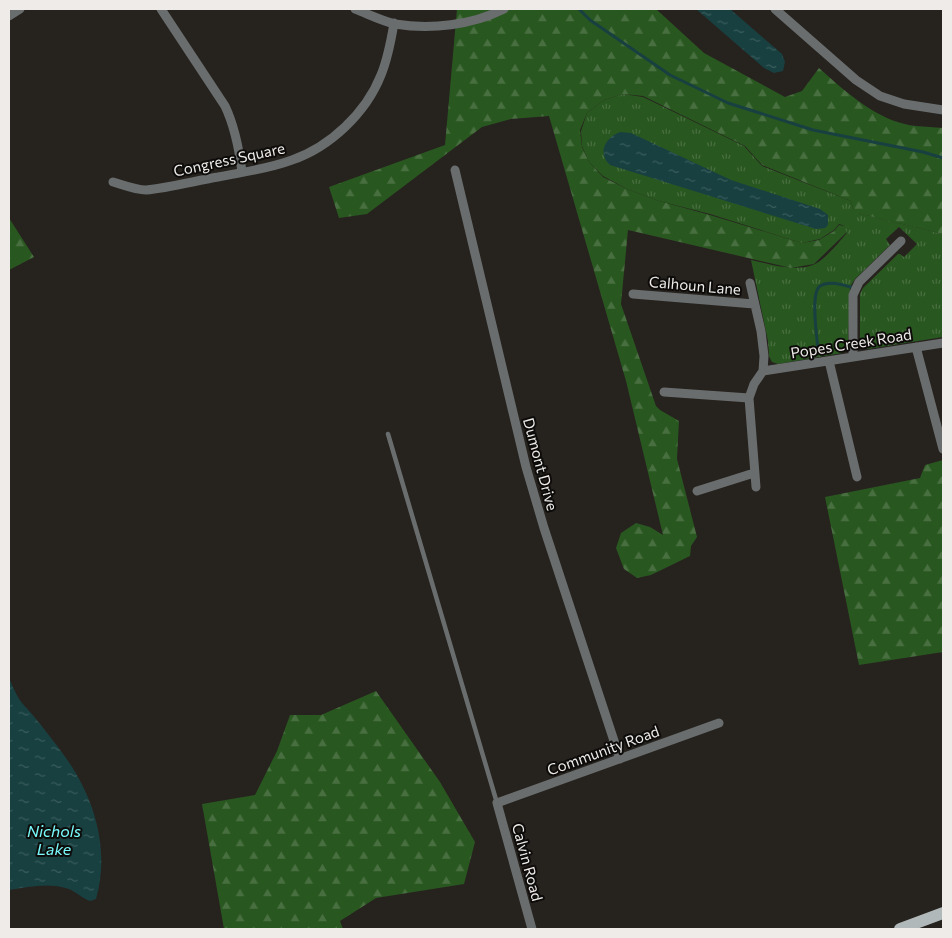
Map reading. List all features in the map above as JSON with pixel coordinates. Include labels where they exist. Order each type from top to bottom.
[{"type":"main road","points":[[900,929],[943,913]]},
{"type":"street","points":[[9,16],[20,9]]},
{"type":"street","points":[[161,9],[225,106],[238,140],[242,172]]},
{"type":"street","points":[[355,9],[394,23],[422,26],[470,21],[492,15],[504,9]]},
{"type":"street","points":[[774,9],[856,80],[880,96],[904,104],[943,109]]},
{"type":"street","name":"Congress Square","points":[[113,182],[145,190],[272,167],[294,160],[316,149],[334,137],[350,122],[367,100],[380,77],[389,53],[394,23]]},
{"type":"street","name":"Dumont Drive","points":[[455,170],[526,467],[544,528],[620,759]]},
{"type":"street","points":[[853,357],[853,295],[855,289],[859,282],[901,242]]},
{"type":"street","points":[[750,283],[764,356],[763,371],[754,384],[749,398],[756,487]]},
{"type":"street","name":"Calhoun Lane","points":[[633,294],[754,304]]},
{"type":"street","name":"Popes Creek Road","points":[[763,371],[943,343]]},
{"type":"street","points":[[916,346],[943,449]]},
{"type":"street","points":[[828,361],[857,477]]},
{"type":"street","points":[[664,392],[749,398]]},
{"type":"street","points":[[697,491],[754,473]]},
{"type":"street","name":"Community Road","points":[[497,803],[718,723]]},
{"type":"street","name":"Calvin Road","points":[[497,803],[532,929]]},
{"type":"lane","points":[[388,434],[497,803]]},
{"type":"green space","points":[[457,9],[656,9],[704,53],[785,97],[802,91],[819,68],[852,96],[889,119],[916,126],[943,128],[943,234],[857,213],[851,201],[762,165],[745,146],[643,96],[623,94],[604,100],[587,113],[580,130],[582,147],[589,162],[603,177],[627,189],[659,201],[802,243],[819,240],[834,231],[839,225],[845,226],[847,232],[814,264],[791,268],[628,230],[621,304],[656,406],[679,421],[677,459],[697,537],[691,546],[690,556],[651,575],[637,578],[624,569],[616,548],[621,533],[636,523],[650,527],[663,535],[626,381],[549,116],[511,119],[482,127],[367,214],[339,218],[329,187],[445,145]]},
{"type":"green space","points":[[623,94],[643,97],[744,146],[762,166],[851,201],[853,208],[858,213],[943,234],[943,337],[868,349],[860,343],[860,294],[863,288],[898,254],[904,257],[917,244],[899,227],[886,239],[890,245],[855,279],[850,287],[848,345],[845,350],[842,353],[778,364],[772,362],[769,356],[768,341],[751,260],[790,268],[813,265],[836,246],[847,233],[845,226],[839,224],[834,230],[820,239],[802,243],[710,214],[659,201],[627,189],[603,176],[589,162],[582,146],[581,131],[587,113],[604,100]]},
{"type":"green space","points":[[9,218],[34,257],[9,270]]},
{"type":"green space","points":[[943,460],[943,652],[859,665],[825,497],[920,478],[925,465]]},
{"type":"green space","points":[[376,691],[440,782],[475,842],[464,884],[376,898],[340,921],[343,929],[224,929],[202,804],[255,795],[277,751],[290,715],[321,715]]},
{"type":"water","points":[[696,9],[730,9],[782,54],[785,62],[783,71],[774,73],[764,68]]},
{"type":"water","points":[[620,132],[631,133],[731,180],[820,209],[828,215],[828,225],[825,228],[816,229],[610,165],[604,156],[604,146],[610,138]]},
{"type":"water","name":"Nichols Lake","points":[[9,678],[20,701],[66,758],[85,790],[97,826],[100,844],[100,881],[96,899],[90,901],[69,889],[54,886],[9,890]]},
{"type":"waterway","points":[[579,9],[590,20],[670,75],[728,103],[813,130],[923,152],[943,158]]},
{"type":"waterway","points":[[818,349],[815,316],[817,290],[820,286],[827,283],[851,287]]}]
